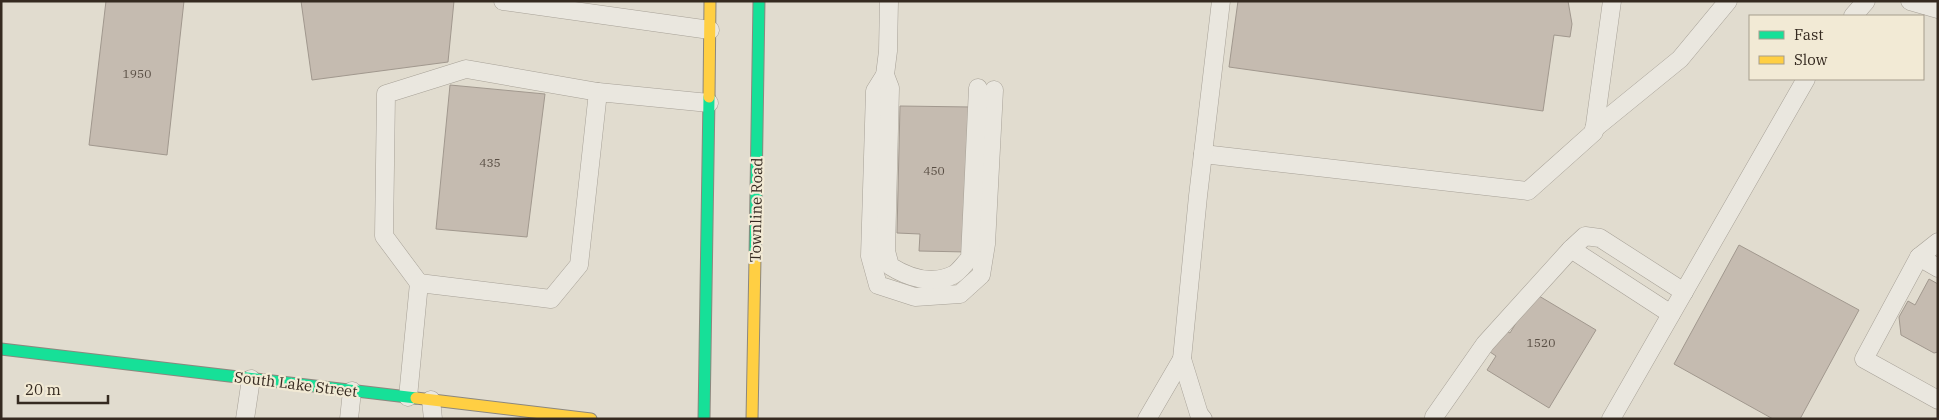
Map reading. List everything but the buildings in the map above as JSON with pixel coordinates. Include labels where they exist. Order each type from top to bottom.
[{"type":"main road","points":[[704,419],[710,1]]},
{"type":"main road","name":"Townline Road","points":[[752,419],[759,1]]},
{"type":"main road","name":"South Lake Street","points":[[1,349],[591,419]]},
{"type":"main road","points":[[469,405],[507,419]]},
{"type":"lane","points":[[503,1],[710,30]]},
{"type":"lane","points":[[889,1],[888,51],[885,74],[875,91],[870,256],[878,285],[916,298],[960,294],[981,275],[986,244],[986,89]]},
{"type":"lane","points":[[1202,419],[1182,359],[1221,1]]},
{"type":"lane","points":[[1203,154],[1528,191],[1594,132],[1612,1]]},
{"type":"lane","points":[[1594,129],[1680,59],[1728,1]]},
{"type":"lane","points":[[1854,15],[1866,1]]},
{"type":"lane","points":[[1910,1],[1938,10]]},
{"type":"lane","points":[[408,397],[420,283],[384,236],[386,94],[466,69],[598,92],[709,103]]},
{"type":"lane","points":[[1612,419],[1805,80]]},
{"type":"lane","points":[[420,283],[551,299],[579,265],[598,92]]},
{"type":"lane","points":[[1435,418],[1484,344],[1571,248],[1585,236],[1600,238],[1684,292]]},
{"type":"lane","points":[[1938,242],[1919,257],[1864,359],[1938,400]]},
{"type":"lane","points":[[1571,248],[1672,314]]},
{"type":"lane","points":[[1919,257],[1938,268]]},
{"type":"lane","points":[[1147,419],[1182,359]]},
{"type":"lane","points":[[245,419],[251,378]]},
{"type":"lane","points":[[349,419],[352,391]]},
{"type":"lane","points":[[431,400],[433,419]]},
{"type":"traffic: fast","points":[[755,258],[759,1]]},
{"type":"traffic: fast","points":[[704,419],[709,97]]},
{"type":"traffic: fast","points":[[1,349],[416,398]]},
{"type":"traffic: slow","points":[[709,97],[710,1]]},
{"type":"traffic: slow","points":[[752,419],[755,258]]},
{"type":"traffic: slow","points":[[416,398],[591,419]]}]
